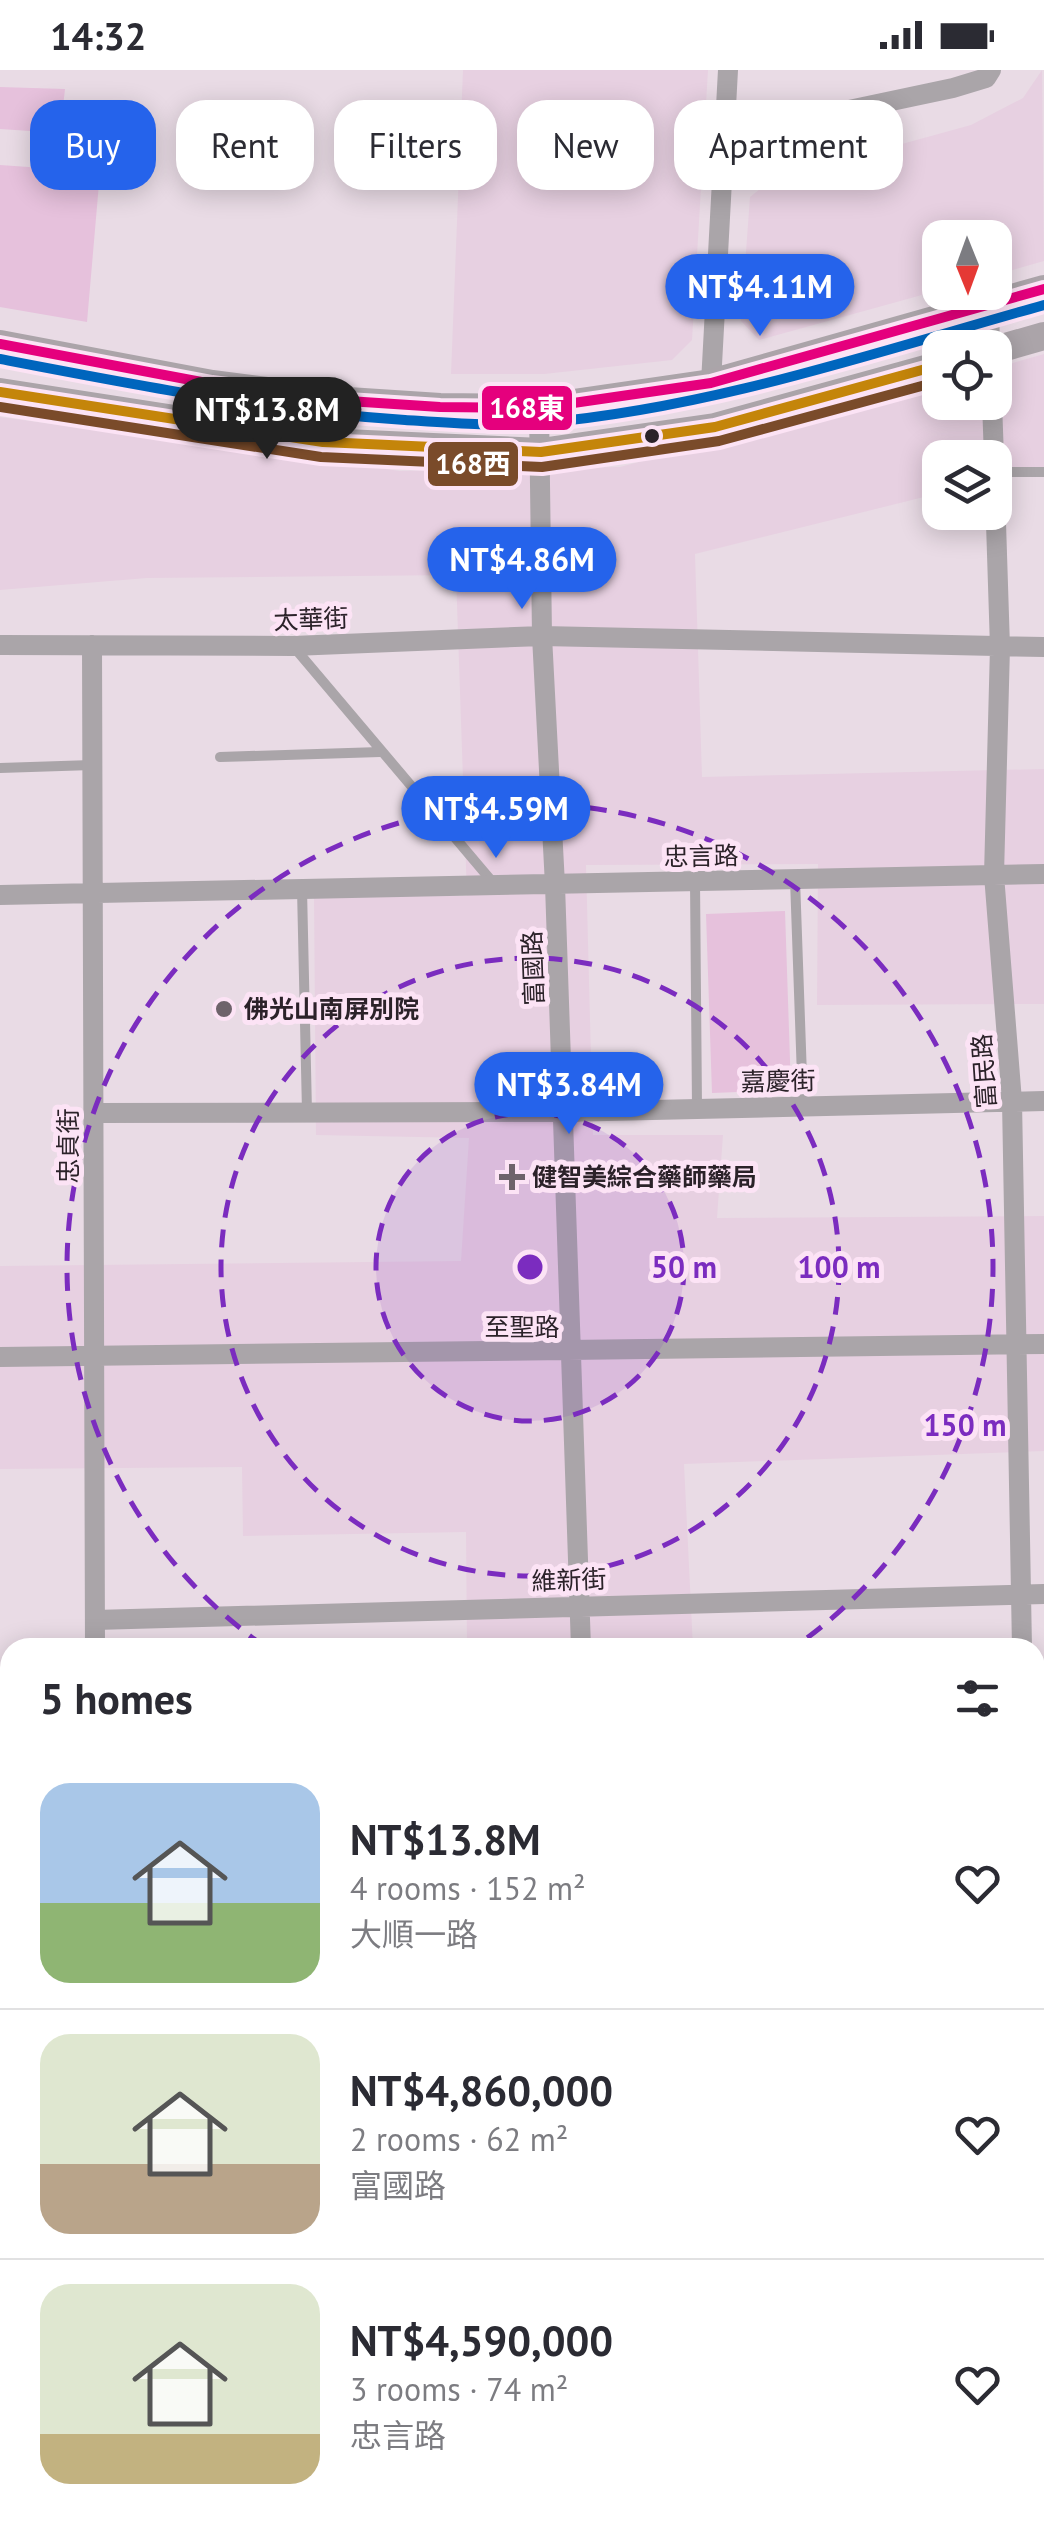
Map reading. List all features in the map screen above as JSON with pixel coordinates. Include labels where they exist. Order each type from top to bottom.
[{"type":"street","points":[[727,100],[728,70]]},
{"type":"street","points":[[896,100],[986,78],[991,70]]},
{"type":"street","points":[[711,383],[723,190]]},
{"type":"street","points":[[1012,298],[1044,289]]},
{"type":"street","points":[[0,344],[212,384],[310,396],[440,407],[539,408],[711,383],[971,310]]},
{"type":"street","points":[[1012,344],[1044,336]]},
{"type":"street","points":[[0,392],[323,442],[540,452],[715,427],[922,370]]},
{"type":"street","name":"富國路","points":[[539,408],[542,636],[555,886],[580,1638]]},
{"type":"street","name":"富民路","points":[[996,530],[1000,647],[994,875],[1012,1101],[1022,1638]]},
{"type":"street","name":"太華街","points":[[0,645],[293,646],[542,636],[1044,647]]},
{"type":"street","name":"忠貞街","points":[[92,645],[95,1638]]},
{"type":"street","name":"忠言路","points":[[0,895],[1044,874]]},
{"type":"street","name":"嘉慶街","points":[[93,1114],[562,1112],[1044,1100]]},
{"type":"street","name":"至聖路","points":[[0,1357],[1044,1344]]},
{"type":"street","name":"維新街","points":[[95,1620],[1044,1594]]},
{"type":"lane","points":[[1012,472],[1044,472]]},
{"type":"lane","points":[[293,646],[496,886]]},
{"type":"lane","points":[[220,757],[380,752]]},
{"type":"lane","points":[[0,768],[92,765]]},
{"type":"lane","points":[[695,880],[697,1107]]},
{"type":"lane","points":[[795,880],[802,1106]]},
{"type":"lane","points":[[302,889],[307,1113]]},
{"type":"shaded area","points":[[463,70],[708,70],[706,100],[674,100],[674,190],[701,190],[692,340],[672,360],[544,374],[451,374],[458,190],[497,190],[497,100],[462,100]]},
{"type":"shaded area","points":[[1042,70],[1044,261],[1012,270],[1012,220],[922,220],[922,295],[759,340],[741,321],[750,197],[759,190],[903,190],[903,144],[971,125],[1023,98]]},
{"type":"shaded area","points":[[0,87],[65,89],[64,100],[30,100],[30,131],[0,129]]},
{"type":"shaded area","points":[[0,165],[30,167],[30,190],[98,190],[87,322],[0,307]]},
{"type":"shaded area","points":[[1044,354],[1044,467],[1012,475],[1012,440],[922,440],[922,497],[695,554],[702,777],[1044,769],[1044,1004],[817,1005],[818,864],[586,865],[593,1135],[723,1135],[717,1218],[1044,1216],[1044,1451],[684,1464],[693,1638],[467,1638],[466,1532],[243,1536],[242,1467],[0,1469],[0,1266],[461,1261],[469,1138],[316,1135],[314,896],[467,896],[456,575],[147,578],[0,590],[0,417],[400,471],[620,467],[922,387],[922,420],[1012,420],[1012,363]]},
{"type":"shaded area","points":[[785,911],[791,1090],[712,1093],[706,914]]},
{"type":"transit line","name":"168東","points":[[0,344],[212,384],[348,401],[539,408],[711,383],[1044,289]]},
{"type":"transit line","points":[[0,359],[252,404],[354,416],[525,424],[606,416],[733,391],[1044,305]]},
{"type":"transit line","points":[[0,392],[323,442],[541,452],[715,427],[922,370]]},
{"type":"transit line","name":"168西","points":[[0,407],[321,457],[542,467],[719,441],[922,386]]},
{"type":"place","name":"佛光山南屏別院","points":[[224,1009]]},
{"type":"place","name":"健智美綜合藥師藥局","points":[[512,1177]]}]
